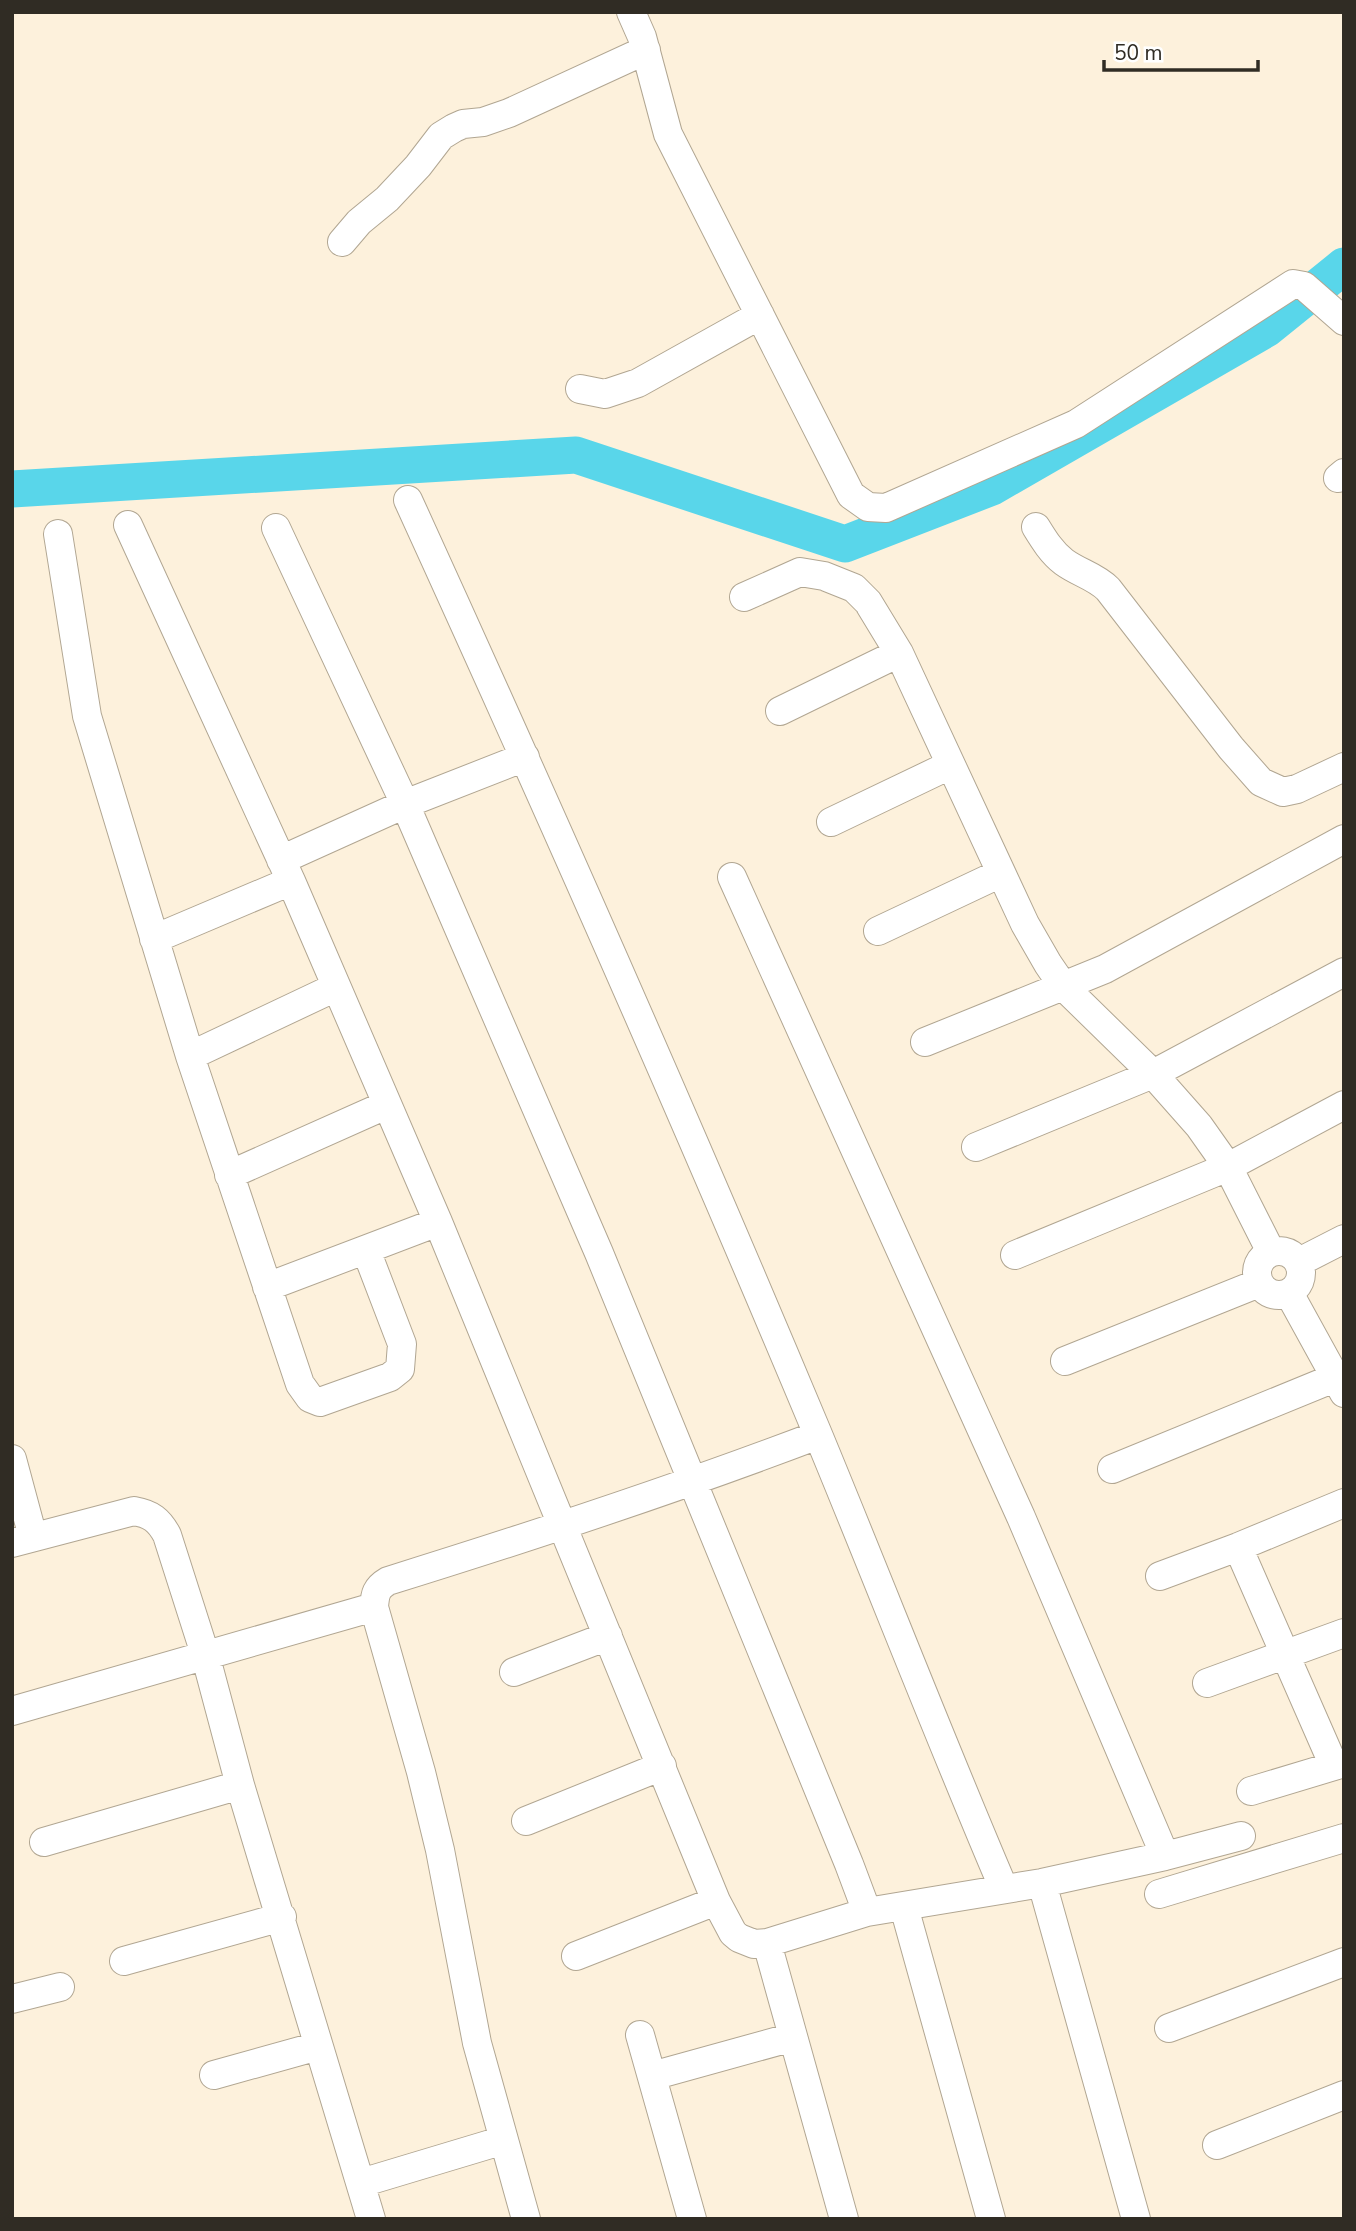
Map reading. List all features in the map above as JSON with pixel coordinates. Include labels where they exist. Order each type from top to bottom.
[{"type":"street","points":[[631,12],[646,50],[668,134],[851,495],[868,508],[886,508],[1076,424],[1293,284],[1304,286],[1343,320]]},
{"type":"street","points":[[342,242],[359,222],[387,199],[442,136],[454,128],[509,113],[646,50]]},
{"type":"street","points":[[580,389],[605,394],[638,383],[760,315]]},
{"type":"street","points":[[408,500],[525,757],[818,1435],[1004,1889]]},
{"type":"street","points":[[128,525],[286,871],[438,1222],[716,1901],[733,1933],[754,1944],[767,1943],[867,1912],[1042,1883],[1241,1836]]},
{"type":"street","points":[[1036,527],[1049,548],[1063,562],[1098,579],[1108,589],[1223,737],[1262,782],[1283,792],[1297,789],[1344,767]]},
{"type":"street","points":[[276,528],[405,804],[599,1253],[867,1912]]},
{"type":"street","points":[[58,534],[87,716],[229,1175],[305,1392],[314,1401],[320,1402],[354,1391],[390,1377],[400,1369],[402,1345],[366,1250]]},
{"type":"street","points":[[744,597],[800,572],[824,576],[854,589],[868,601],[899,653],[1036,944],[1063,986],[1153,1073],[1199,1126],[1228,1167],[1271,1252]]},
{"type":"street","points":[[780,711],[899,653]]},
{"type":"street","points":[[155,939],[286,871],[405,804],[525,757]]},
{"type":"street","points":[[831,822],[950,765]]},
{"type":"street","points":[[925,1042],[1105,969],[1344,839]]},
{"type":"street","points":[[878,931],[1001,873]]},
{"type":"street","points":[[732,877],[1026,1529],[1165,1856]]},
{"type":"street","points":[[976,1147],[1153,1073],[1344,972]]},
{"type":"street","points":[[190,1056],[336,987]]},
{"type":"street","points":[[229,1175],[386,1105]]},
{"type":"street","points":[[1015,1255],[1228,1167],[1344,1105]]},
{"type":"street","points":[[267,1287],[438,1222]]},
{"type":"street","points":[[1298,1262],[1344,1238]]},
{"type":"street","points":[[1271,1252],[1287,1252],[1298,1262],[1300,1279],[1289,1293],[1272,1294],[1259,1283],[1258,1265],[1263,1257],[1271,1252]]},
{"type":"street","points":[[1065,1361],[1259,1283]]},
{"type":"street","points":[[1112,1469],[1341,1382],[1289,1293]]},
{"type":"street","points":[[526,2219],[477,2043],[440,1850],[374,1608],[375,1593],[388,1581],[563,1527],[692,1483],[818,1435]]},
{"type":"street","points":[[12,1459],[23,1540],[134,1511],[152,1516],[162,1525],[167,1535],[205,1654],[240,1785],[371,2219]]},
{"type":"street","points":[[1160,1576],[1344,1503]]},
{"type":"street","points":[[1238,1547],[1285,1656],[1339,1764],[1251,1791]]},
{"type":"street","points":[[12,1711],[374,1608]]},
{"type":"street","points":[[1207,1683],[1344,1633]]},
{"type":"street","points":[[514,1672],[608,1636]]},
{"type":"street","points":[[526,1821],[662,1766]]},
{"type":"street","points":[[44,1842],[240,1785]]},
{"type":"street","points":[[1159,1894],[1344,1838]]},
{"type":"street","points":[[1042,1883],[1136,2219]]},
{"type":"street","points":[[576,1956],[716,1901]]},
{"type":"street","points":[[904,1907],[991,2219]]},
{"type":"street","points":[[124,1961],[282,1917]]},
{"type":"street","points":[[767,1943],[844,2219]]},
{"type":"street","points":[[1169,2028],[1344,1962]]},
{"type":"street","points":[[12,1999],[60,1987]]},
{"type":"street","points":[[640,2035],[692,2219]]},
{"type":"street","points":[[652,2076],[793,2037]]},
{"type":"street","points":[[214,2075],[318,2046]]},
{"type":"street","points":[[1217,2145],[1344,2095]]},
{"type":"street","points":[[361,2183],[504,2140]]},
{"type":"waterway","points":[[12,489],[576,455],[845,544],[992,487],[1266,329],[1344,266]]}]
